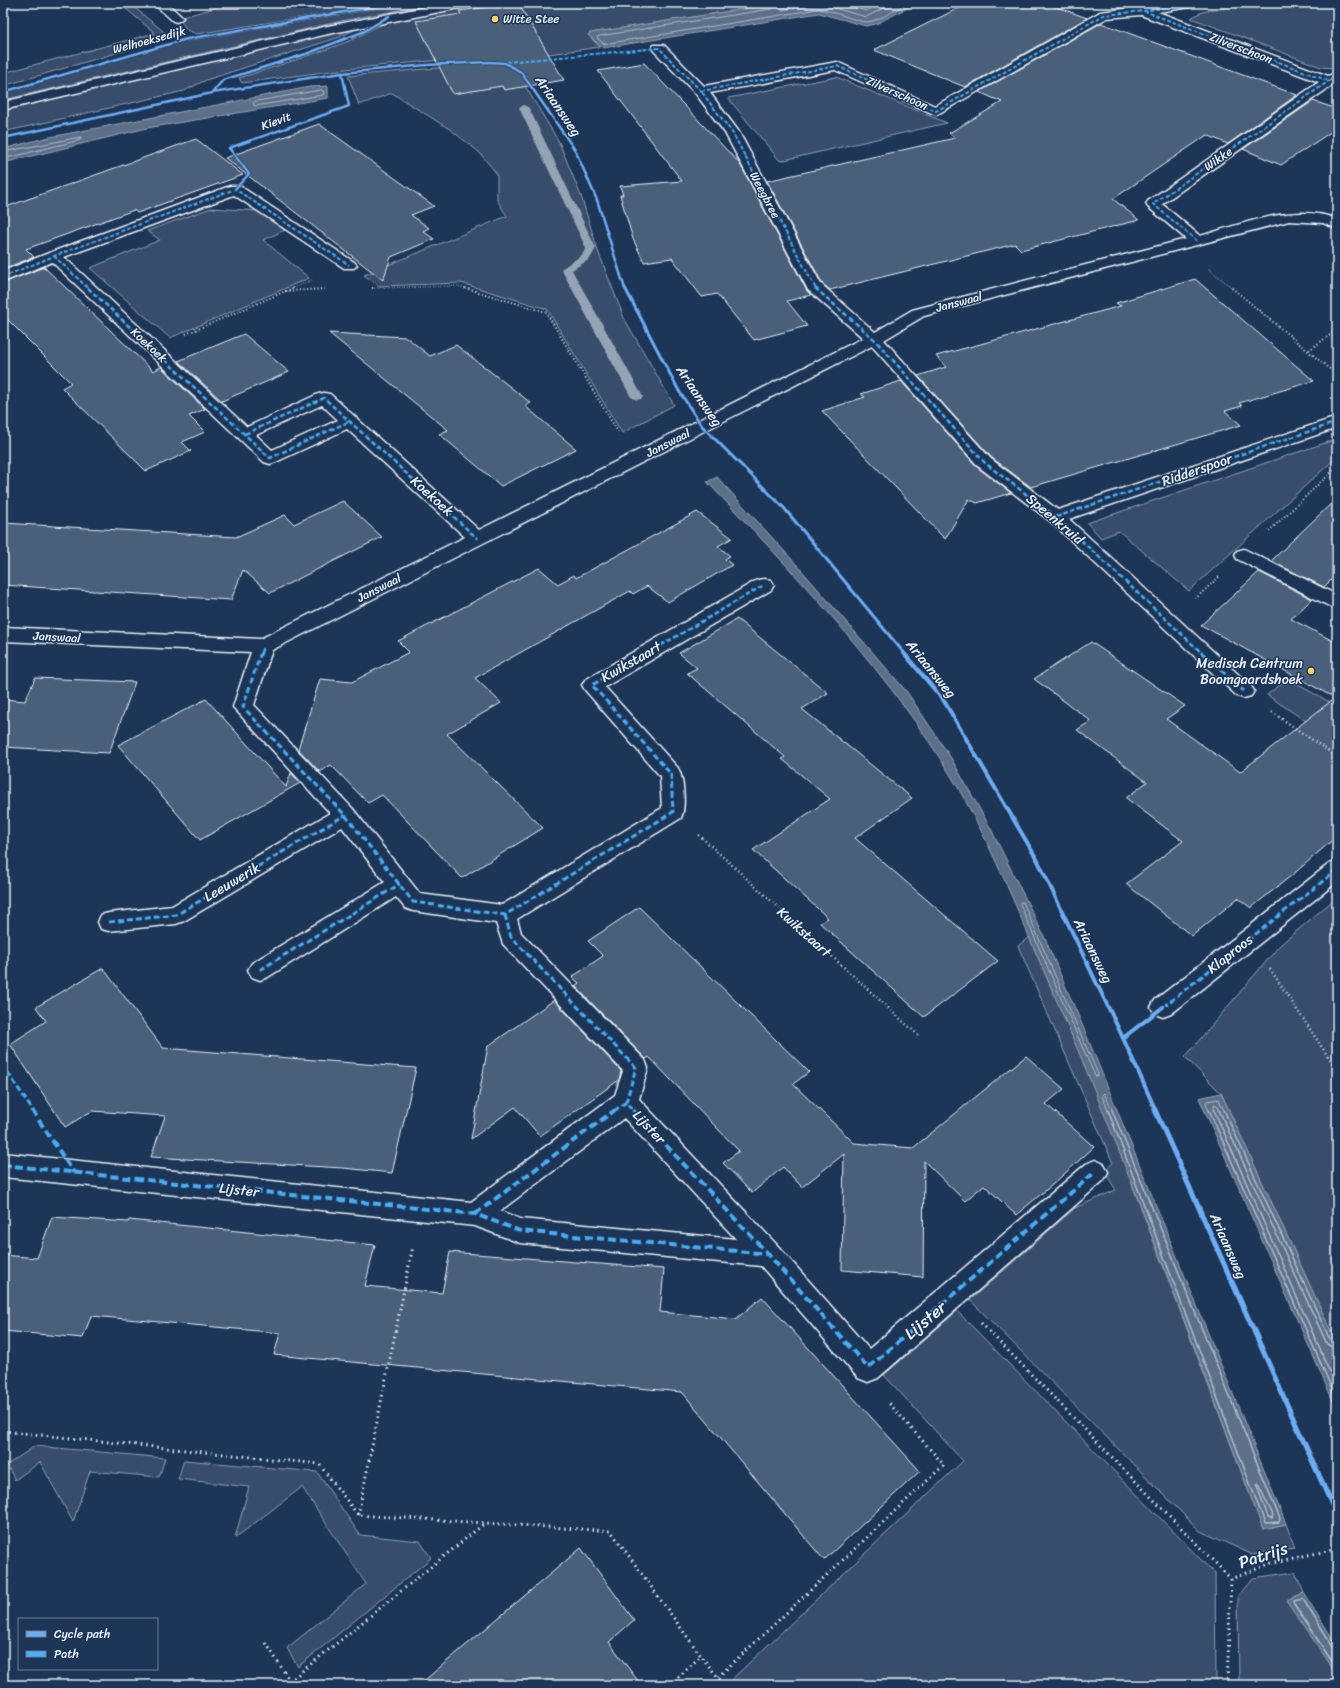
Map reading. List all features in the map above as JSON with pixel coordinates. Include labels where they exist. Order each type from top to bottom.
[{"type":"street","points":[[159,3],[177,18]]},
{"type":"street","points":[[3,106],[328,30],[465,3]]},
{"type":"street","name":"Zilverschoon","points":[[701,91],[837,66],[936,111],[1104,15],[1144,11],[1191,3]]},
{"type":"street","name":"Zilverschoon","points":[[1144,11],[1333,78]]},
{"type":"street","name":"Weegbree","points":[[659,48],[701,91],[732,132],[814,287],[874,339]]},
{"type":"street","name":"Wikke","points":[[1198,241],[1153,204],[1333,78]]},
{"type":"street","points":[[3,277],[54,256],[235,189],[349,265]]},
{"type":"street","name":"Janswaal","points":[[3,634],[263,646],[874,339],[918,313],[1289,217],[1325,219],[1337,224]]},
{"type":"street","name":"Koekoek","points":[[54,256],[270,458],[350,421]]},
{"type":"street","name":"Speenkruid","points":[[874,339],[985,463],[1056,517],[1244,691]]},
{"type":"street","name":"Koekoek","points":[[245,434],[324,398],[478,539]]},
{"type":"street","name":"Ridderspoor","points":[[1056,517],[1337,422]]},
{"type":"street","points":[[1244,555],[1337,603]]},
{"type":"street","name":"Kwikstaart","points":[[673,812],[671,774],[592,685],[764,585]]},
{"type":"street","points":[[263,646],[243,707],[345,815],[413,902],[505,915],[673,812]]},
{"type":"street","name":"Leeuwerik","points":[[110,922],[176,915],[345,815]]},
{"type":"street","name":"Klaproos","points":[[1163,1007],[1337,870]]},
{"type":"street","points":[[260,970],[400,884]]},
{"type":"street","points":[[505,915],[511,938],[636,1068],[626,1102]]},
{"type":"street","name":"Lijster","points":[[475,1214],[626,1102],[768,1254],[868,1368],[954,1296],[1095,1172]]},
{"type":"street","name":"Lijster","points":[[3,1165],[475,1214],[520,1231],[768,1254]]},
{"type":"path","points":[[1179,245],[1309,350],[1337,375]]},
{"type":"path","points":[[153,349],[285,290],[349,265]]},
{"type":"path","points":[[372,288],[458,286],[546,312],[621,437],[632,461]]},
{"type":"path","points":[[285,290],[332,289]]},
{"type":"path","points":[[1309,350],[1337,330]]},
{"type":"path","points":[[1244,691],[1337,758]]},
{"type":"path","points":[[1250,938],[1337,1070]]},
{"type":"path","points":[[358,1516],[421,1208]]},
{"type":"path","points":[[954,1296],[1231,1579]]},
{"type":"path","points":[[718,1677],[944,1465],[874,1387],[868,1368]]},
{"type":"path","points":[[3,1431],[319,1464],[358,1516],[611,1531],[701,1656],[724,1685]]},
{"type":"path","points":[[266,1643],[290,1681],[486,1523]]},
{"type":"path","points":[[670,1685],[701,1656]]},
{"type":"shaded area","points":[[119,3],[129,3],[169,36],[154,42],[3,86],[3,73],[155,33]]},
{"type":"shaded area","points":[[232,3],[393,3],[196,34],[187,30],[179,18]]},
{"type":"shaded area","points":[[409,3],[436,3],[341,21],[3,100],[3,93],[180,42]]},
{"type":"shaded area","points":[[498,3],[782,3],[590,33],[588,35],[600,47],[541,55],[504,54],[346,69],[242,83],[239,78],[344,43],[402,16]]},
{"type":"shaded area","points":[[1250,3],[1327,3],[1337,10],[1337,68],[1321,67],[1191,18],[1202,12]]},
{"type":"shaded area","points":[[368,23],[340,37],[206,80],[184,91],[3,132],[3,109]]},
{"type":"shaded area","points":[[492,63],[514,74],[527,89],[559,142],[581,196],[598,251],[624,318],[674,405],[622,433],[547,309],[461,283],[379,286],[364,275],[507,216],[497,200],[497,174],[479,152],[451,130],[392,93],[359,105],[348,76]]},
{"type":"shaded area","points":[[836,77],[947,123],[780,161],[728,98]]},
{"type":"shaded area","points":[[211,208],[260,211],[285,230],[263,240],[309,278],[170,338],[90,268],[160,240],[147,231]]},
{"type":"shaded area","points":[[1337,439],[1337,457],[1189,591],[1119,531],[1101,538],[1087,523]]},
{"type":"shaded area","points":[[1287,679],[1337,706],[1337,742],[1267,695]]},
{"type":"shaded area","points":[[1337,897],[1337,1344],[1221,1093],[1185,1057],[1280,945]]},
{"type":"shaded area","points":[[1029,937],[1095,1087],[1263,1529],[1286,1524],[1295,1548],[1251,1554],[1200,1531],[970,1300],[1075,1208],[1116,1190],[1104,1171],[1113,1163],[1018,946]]},
{"type":"shaded area","points":[[957,1311],[1215,1574],[1216,1685],[735,1685],[731,1680],[963,1461],[884,1375]]},
{"type":"shaded area","points":[[35,1446],[165,1458],[159,1477],[90,1471],[73,1522],[40,1462],[15,1480],[7,1465]]},
{"type":"shaded area","points":[[184,1460],[317,1472],[360,1535],[420,1541],[431,1558],[298,1667],[287,1648],[366,1584],[302,1487],[235,1538],[249,1487],[178,1479]]},
{"type":"shaded area","points":[[1295,1572],[1304,1593],[1287,1600],[1324,1654],[1331,1666],[1337,1685],[1239,1685],[1238,1596],[1253,1578]]},
{"type":"water","points":[[782,3],[917,3],[876,24],[866,26],[819,13],[603,48],[588,35],[590,33]]},
{"type":"water","points":[[328,86],[328,98],[147,128],[3,163],[3,149],[45,138],[310,87]]},
{"type":"water","points":[[717,477],[797,565],[907,692],[951,758],[991,829],[1043,934],[1084,1029],[1286,1524],[1263,1529],[1160,1256],[1079,1052],[1013,900],[974,816],[943,763],[890,688],[862,652],[802,582],[707,482]]},
{"type":"water","points":[[1221,1093],[1337,1344],[1337,1410],[1199,1098]]},
{"type":"water","points":[[1304,1593],[1337,1647],[1337,1679],[1330,1664],[1286,1600]]},
{"type":"building","points":[[518,3],[564,80],[504,90],[502,86],[453,94],[416,21],[461,14],[459,11]]},
{"type":"building","points":[[969,3],[1046,3],[1087,18],[965,87],[874,50]]},
{"type":"building","points":[[1101,23],[1297,95],[1228,144],[1207,135],[1113,199],[1139,220],[1021,250],[1015,244],[830,290],[822,283],[767,181],[955,138],[949,133],[1002,102],[979,92]]},
{"type":"building","points":[[644,63],[740,164],[807,291],[811,295],[787,301],[807,326],[754,340],[717,294],[702,297],[672,258],[644,262],[633,239],[620,195],[623,195],[620,186],[682,181],[598,71]]},
{"type":"building","points":[[1313,101],[1337,109],[1337,128],[1281,165],[1243,149]]},
{"type":"building","points":[[319,124],[434,206],[411,215],[429,228],[423,231],[434,239],[391,257],[383,280],[225,158]]},
{"type":"building","points":[[196,139],[243,175],[137,213],[134,210],[26,249],[34,257],[3,269],[3,208]]},
{"type":"building","points":[[44,267],[153,371],[161,367],[205,409],[189,416],[205,432],[182,442],[191,451],[146,471],[62,388],[71,383],[3,315],[3,283]]},
{"type":"building","points":[[1195,279],[1314,381],[1239,403],[1242,406],[1225,411],[1241,425],[1031,487],[992,458],[918,376],[946,367],[936,356],[1121,306],[1116,303]]},
{"type":"building","points":[[329,333],[406,337],[430,356],[456,345],[531,403],[525,406],[576,449],[501,486],[439,434],[448,430]]},
{"type":"building","points":[[244,334],[289,372],[222,401],[178,361]]},
{"type":"building","points":[[901,381],[978,468],[1011,493],[977,503],[969,499],[945,539],[822,411],[865,397],[861,394]]},
{"type":"building","points":[[1337,498],[1337,574],[1324,587],[1271,561]]},
{"type":"building","points":[[343,501],[382,537],[270,593],[243,570],[231,600],[3,585],[3,523],[236,537],[285,515],[294,524]]},
{"type":"building","points":[[697,512],[732,538],[718,546],[730,556],[725,559],[732,565],[668,602],[647,586],[633,594],[630,591],[475,678],[501,703],[447,734],[543,828],[462,878],[382,795],[368,803],[331,765],[320,772],[298,749],[320,679],[352,682],[409,652],[398,641],[539,568],[558,584],[574,575],[576,578]]},
{"type":"building","points":[[1259,572],[1312,599],[1291,619],[1337,643],[1337,836],[1251,908],[1238,898],[1192,936],[1126,884],[1183,841],[1126,798],[1147,782],[1077,730],[1091,721],[1034,679],[1091,642],[1185,706],[1166,719],[1240,772],[1335,698],[1201,625]]},
{"type":"building","points":[[737,619],[828,693],[802,709],[912,798],[855,838],[998,961],[924,1017],[820,923],[828,918],[753,850],[830,799],[782,759],[785,757],[687,673],[697,668],[679,653]]},
{"type":"building","points":[[35,678],[135,682],[109,753],[3,747],[3,699],[25,701]]},
{"type":"building","points":[[206,699],[286,787],[291,773],[300,783],[200,840],[118,745]]},
{"type":"building","points":[[639,907],[809,1072],[793,1084],[854,1143],[913,1148],[1026,1056],[1064,1089],[1046,1104],[1094,1147],[1016,1215],[984,1185],[965,1201],[924,1161],[923,1277],[842,1270],[844,1154],[802,1187],[783,1167],[752,1193],[723,1163],[739,1151],[649,1057],[646,1059],[575,986],[579,983],[572,977],[603,956],[588,941]]},
{"type":"building","points":[[103,968],[163,1048],[416,1068],[392,1173],[343,1168],[151,1157],[165,1116],[92,1111],[65,1127],[10,1044],[46,1021],[36,1007]]},
{"type":"building","points":[[554,1000],[621,1071],[619,1080],[540,1136],[515,1107],[471,1139],[488,1046]]},
{"type":"building","points":[[52,1217],[128,1222],[129,1220],[375,1245],[365,1286],[442,1293],[450,1252],[664,1269],[660,1312],[736,1319],[762,1297],[920,1471],[824,1560],[682,1392],[274,1355],[280,1333],[138,1320],[91,1316],[83,1338],[3,1331],[3,1255],[37,1258]]},
{"type":"building","points":[[581,1548],[634,1620],[609,1642],[641,1685],[419,1685]]},
{"type":"waterway","points":[[524,108],[591,248],[586,257],[566,269],[637,397]]},
{"type":"marked path","points":[[701,91],[837,66],[936,111],[1104,15],[1144,11],[1191,3]]},
{"type":"marked path","points":[[1144,11],[1329,81],[1337,76]]},
{"type":"marked path","points":[[506,62],[659,48],[701,91],[732,132],[814,287],[874,339],[985,463],[1056,517],[1244,691]]},
{"type":"marked path","points":[[1197,241],[1153,204],[1329,81]]},
{"type":"marked path","points":[[3,277],[54,256],[235,189],[349,265]]},
{"type":"marked path","points":[[54,256],[270,458],[350,421]]},
{"type":"marked path","points":[[245,434],[324,398],[478,539]]},
{"type":"marked path","points":[[1056,517],[1337,422]]},
{"type":"marked path","points":[[263,646],[243,707],[345,815],[413,902],[505,915],[673,812],[671,774],[592,685],[764,585]]},
{"type":"marked path","points":[[109,922],[176,915],[345,815]]},
{"type":"marked path","points":[[1163,1007],[1337,870]]},
{"type":"marked path","points":[[260,970],[400,884]]},
{"type":"marked path","points":[[505,915],[511,937],[636,1068],[626,1102]]},
{"type":"marked path","points":[[3,1065],[74,1173]]},
{"type":"marked path","points":[[475,1214],[626,1102],[768,1254]]},
{"type":"marked path","points":[[3,1165],[475,1214],[520,1231],[768,1254],[868,1368],[1095,1172]]},
{"type":"cycle path","name":"Welhoeksedijk","points":[[3,92],[187,39],[397,3]]},
{"type":"cycle path","points":[[212,93],[223,80],[306,54],[365,31],[389,16]]},
{"type":"cycle path","name":"Ariaansweg","points":[[3,138],[212,93],[342,73],[427,65],[489,62],[505,63],[521,72],[575,150],[597,200],[626,291],[679,391],[702,426],[784,508],[944,701],[1038,861],[1123,1038],[1337,1516]]},
{"type":"cycle path","name":"Kievit","points":[[235,189],[249,174],[229,148],[349,106],[342,73]]},
{"type":"cycle path","points":[[1123,1038],[1163,1007]]},
{"type":"place","name":"Witte Stee","points":[[495,19]]},
{"type":"place","name":"Medisch Centrum Boomgaardshoek","points":[[1311,671]]}]
